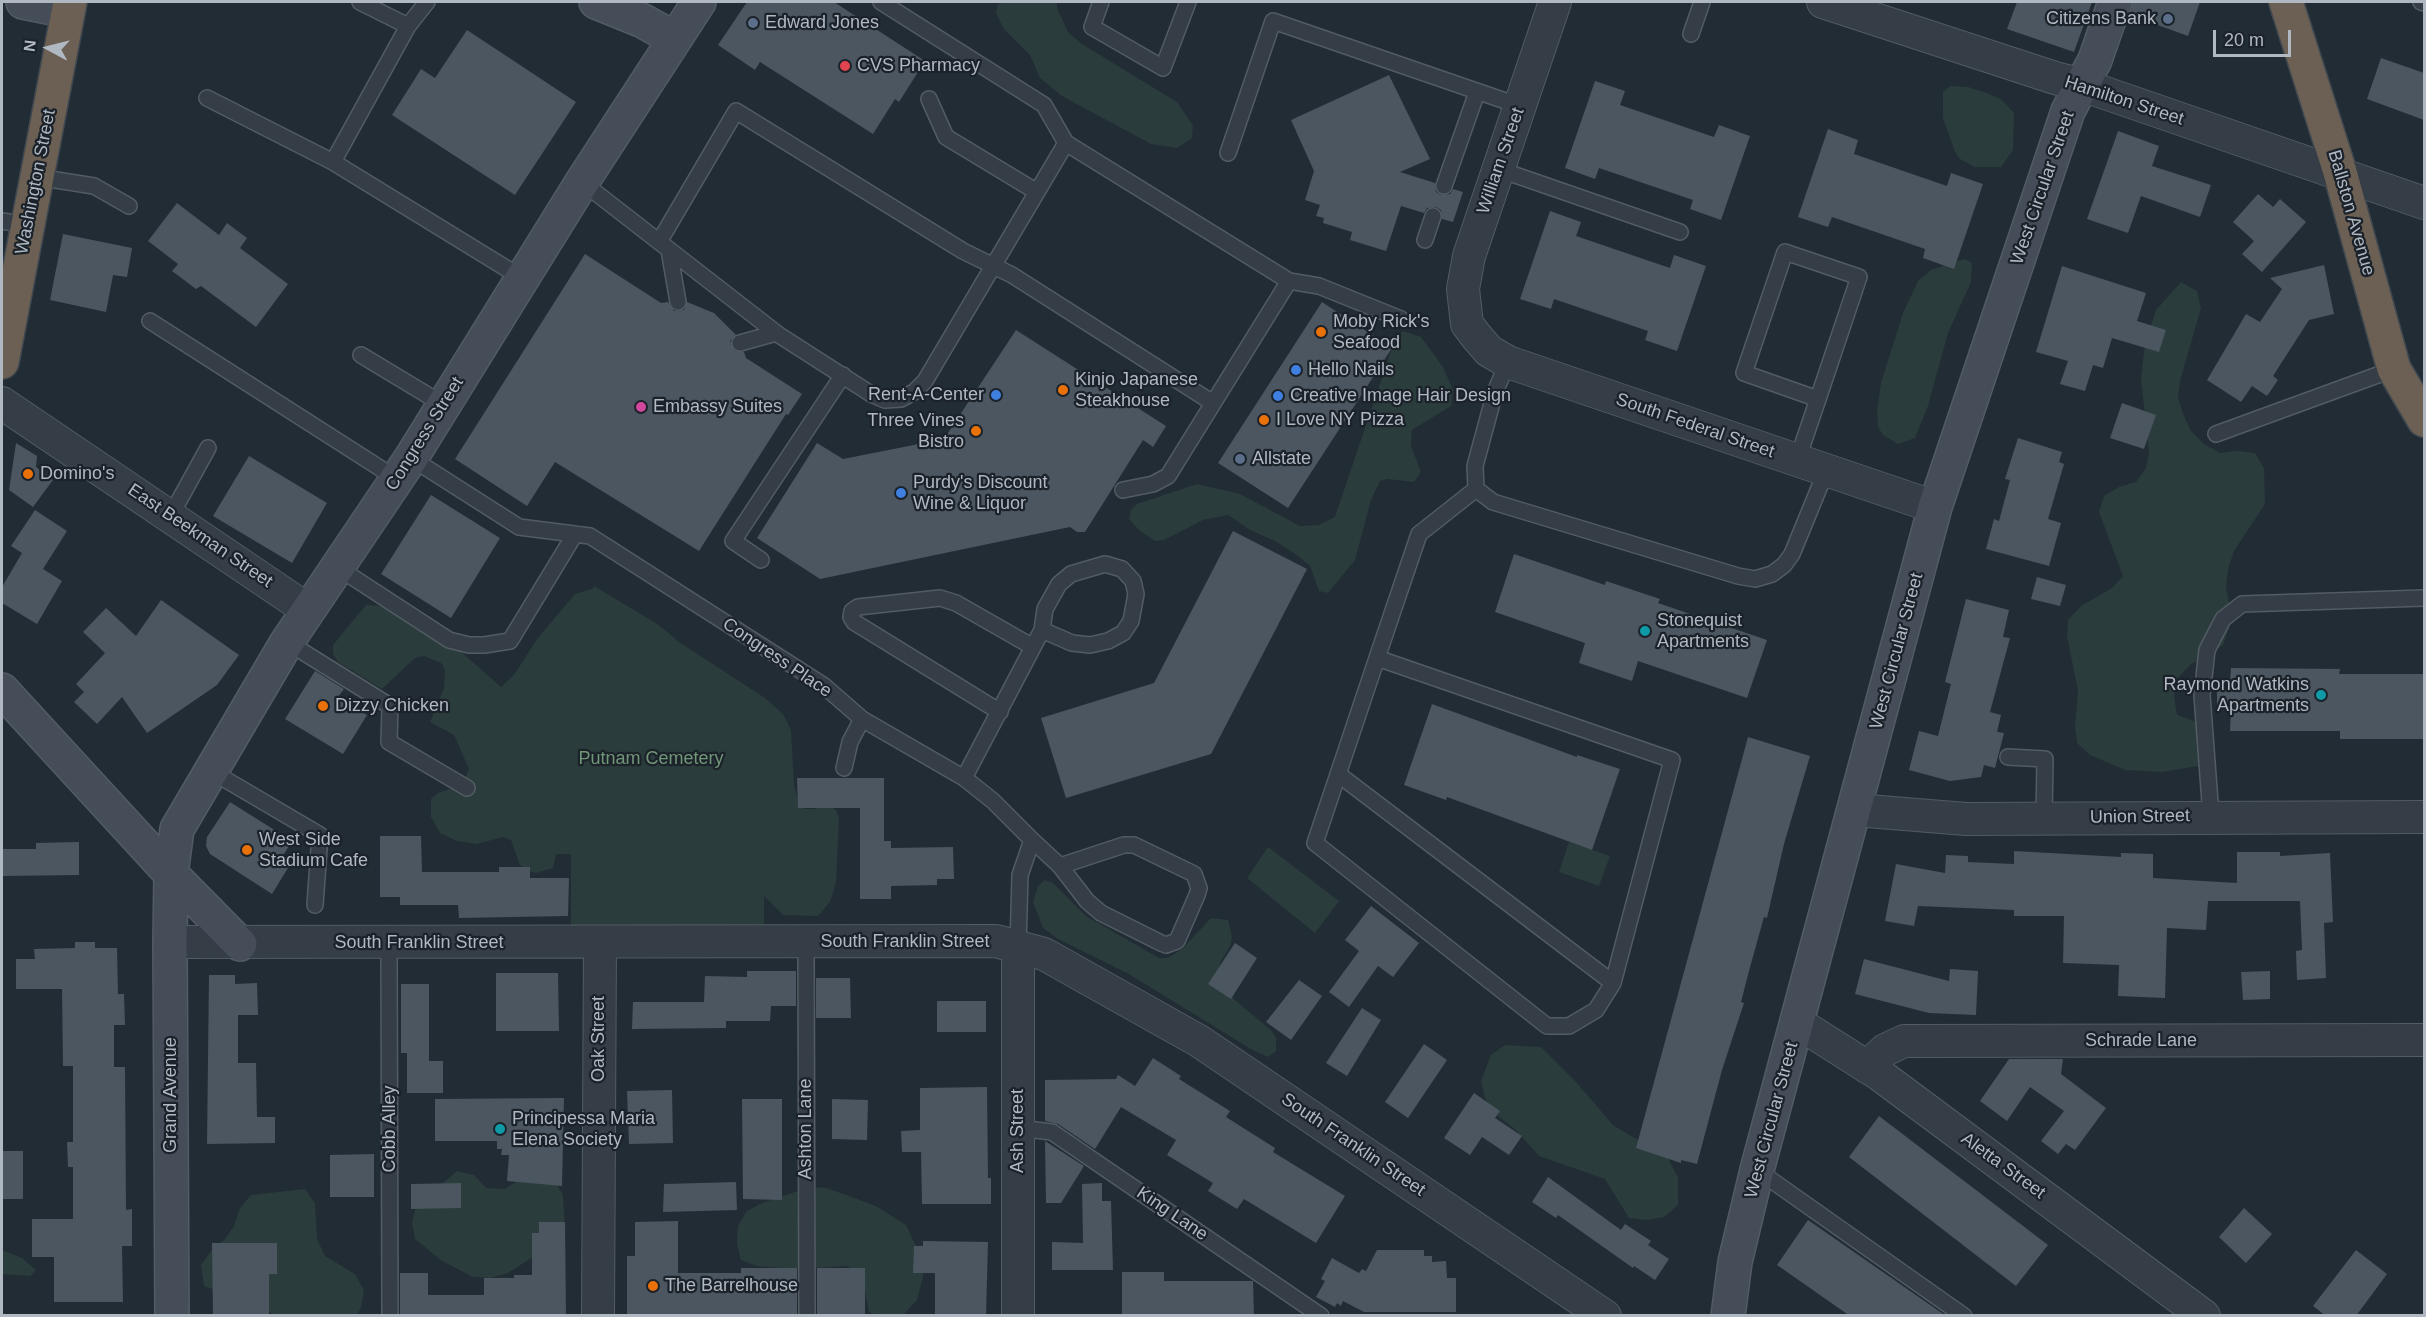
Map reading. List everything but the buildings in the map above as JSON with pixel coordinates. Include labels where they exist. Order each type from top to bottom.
[{"type":"highway","name":"Ballston Avenue","points":[[2286,2],[2340,172],[2394,369],[2424,420]]},
{"type":"highway","name":"Washington Street","points":[[2,363],[14,223],[37,177],[69,6]]},
{"type":"street","points":[[24,2],[69,6]]},
{"type":"street","points":[[596,2],[643,21],[675,39]]},
{"type":"street","name":"Congress Street","points":[[171,874],[177,829],[287,642],[404,468],[582,182],[699,2]]},
{"type":"street","name":"William Street","points":[[1467,324],[1463,289],[1469,256],[1555,2]]},
{"type":"street","name":"Hamilton Street","points":[[1825,2],[2055,78],[2082,84],[2424,203]]},
{"type":"street","name":"West Circular Street","points":[[1728,1316],[1734,1262],[1757,1170],[1935,507],[2068,111],[2096,60],[2115,2]]},
{"type":"street","name":"South Federal Street","points":[[1467,324],[1490,351],[1508,362],[1935,507]]},
{"type":"street","name":"East Beekman Street","points":[[2,403],[308,610]]},
{"type":"street","points":[[2,690],[171,874],[240,944]]},
{"type":"street","name":"Union Street","points":[[1855,810],[1966,819],[2211,816],[2424,817]]},
{"type":"street","name":"Grand Avenue","points":[[171,874],[172,1316]]},
{"type":"street","name":"South Franklin Street","points":[[170,942],[389,944],[996,941],[1018,946],[1044,954],[1199,1041],[1605,1316]]},
{"type":"street","name":"Oak Street","points":[[598,1316],[600,943]]},
{"type":"street","name":"Ash Street","points":[[1018,946],[1018,1316]]},
{"type":"street","name":"Aletta Street","points":[[1798,1023],[1867,1067],[2190,1311]]},
{"type":"street","name":"Schrade Lane","points":[[1867,1067],[1885,1050],[1904,1041],[2424,1041]]},
{"type":"lane","points":[[360,2],[408,26]]},
{"type":"lane","points":[[333,162],[408,26],[427,2]]},
{"type":"lane","points":[[881,2],[1044,105],[1066,143],[1289,281],[1319,286],[1401,319]]},
{"type":"lane","points":[[1101,2],[1092,27],[1163,68],[1188,2]]},
{"type":"lane","points":[[1691,34],[1702,2]]},
{"type":"lane","points":[[1228,153],[1273,21],[1520,106]]},
{"type":"lane","points":[[1444,186],[1477,92]]},
{"type":"lane","points":[[207,98],[333,162],[522,278]]},
{"type":"lane","points":[[929,99],[946,137],[1037,192]]},
{"type":"lane","points":[[678,302],[664,246],[736,111],[963,251],[1012,275],[1213,403]]},
{"type":"lane","points":[[582,182],[776,333],[871,394],[885,400],[901,399],[914,393],[925,381],[1066,143]]},
{"type":"lane","points":[[1498,169],[1680,232]]},
{"type":"lane","points":[[37,177],[94,186],[129,206]]},
{"type":"lane","points":[[1425,240],[1433,216]]},
{"type":"lane","points":[[1508,362],[1496,392],[1474,466],[1476,489],[1493,502],[1728,573],[1755,579],[1772,574],[1784,565],[1792,554],[1811,466],[1818,399],[1859,277],[1785,252],[1744,373],[1818,399]]},
{"type":"lane","points":[[1123,490],[1154,484],[1168,476],[1289,281]]},
{"type":"lane","name":"Congress Place","points":[[150,321],[404,468],[519,527],[590,536],[813,679],[862,719],[964,778],[993,801],[1060,866],[1087,901],[1101,913],[1166,945],[1172,944],[1180,936],[1197,895],[1198,888],[1194,874],[1134,845],[1124,845],[1060,866]]},
{"type":"lane","points":[[740,343],[776,333]]},
{"type":"lane","points":[[361,355],[444,405]]},
{"type":"lane","points":[[2216,434],[2394,369]]},
{"type":"lane","points":[[761,560],[733,541],[843,375]]},
{"type":"lane","points":[[170,517],[208,448]]},
{"type":"lane","points":[[1377,658],[1672,760],[1613,983],[1596,1010],[1569,1026],[1547,1026],[1315,843],[1377,658],[1419,534],[1476,489]]},
{"type":"lane","points":[[337,567],[449,640],[469,645],[484,645],[510,641],[575,534]]},
{"type":"lane","points":[[964,778],[1042,630],[1045,609],[1050,596],[1071,574],[1105,564],[1122,569],[1133,581],[1136,594],[1131,621],[1123,633],[1108,641],[1090,645],[1072,643],[1042,630]]},
{"type":"lane","points":[[1000,711],[854,622],[851,617],[852,610],[858,607],[940,598],[956,603],[1033,647]]},
{"type":"lane","points":[[2211,816],[2202,695],[2207,650],[2223,619],[2242,604],[2424,598]]},
{"type":"lane","points":[[287,642],[390,706],[389,742],[467,788]]},
{"type":"lane","points":[[844,768],[850,742],[862,719]]},
{"type":"lane","points":[[2008,757],[2045,759],[2044,818]]},
{"type":"lane","points":[[211,771],[320,835],[315,905]]},
{"type":"lane","points":[[1338,774],[1613,983]]},
{"type":"lane","points":[[1018,946],[1020,874],[1032,840]]},
{"type":"lane","name":"Ashton Lane","points":[[806,942],[807,1316]]},
{"type":"lane","name":"Cobb Alley","points":[[389,944],[390,1316]]},
{"type":"lane","name":"King Lane","points":[[1017,1128],[1052,1132],[1321,1316]]},
{"type":"lane","points":[[1757,1170],[1964,1316]]},
{"type":"green space","points":[[1002,2],[1057,2],[1057,8],[1068,32],[1082,44],[1177,102],[1193,126],[1192,138],[1177,148],[1151,144],[1062,96],[1040,78],[1030,55],[1004,29],[996,13],[998,5]]},
{"type":"green space","points":[[1950,86],[1968,87],[2001,99],[2014,113],[2013,150],[2001,167],[1975,167],[1960,159],[1955,152],[1943,118],[1943,92]]},
{"type":"green space","points":[[1964,259],[1972,263],[1971,282],[1948,333],[1928,406],[1915,438],[1898,444],[1883,435],[1878,427],[1877,411],[1881,383],[1903,313],[1918,281],[1931,270]]},
{"type":"green space","points":[[2181,282],[2197,291],[2201,308],[2180,381],[2178,397],[2183,414],[2191,431],[2204,444],[2220,453],[2238,451],[2255,453],[2264,468],[2265,504],[2234,551],[2228,569],[2226,587],[2230,608],[2229,628],[2223,645],[2190,665],[2177,679],[2174,697],[2177,715],[2194,721],[2205,736],[2199,766],[2161,772],[2125,770],[2090,755],[2077,743],[2075,726],[2078,691],[2067,636],[2068,620],[2081,606],[2112,588],[2123,576],[2099,512],[2104,496],[2119,487],[2136,482],[2146,468],[2149,452],[2141,379],[2145,344],[2156,310]]},
{"type":"green space","points":[[1403,331],[1421,337],[1443,367],[1453,390],[1451,406],[1412,430],[1411,446],[1421,472],[1414,482],[1388,479],[1380,481],[1371,500],[1355,560],[1328,593],[1319,591],[1310,566],[1297,555],[1275,541],[1250,530],[1228,515],[1203,520],[1164,540],[1155,541],[1140,531],[1129,519],[1131,510],[1137,504],[1197,484],[1240,494],[1300,526],[1319,525],[1335,517],[1393,345],[1396,337]]},
{"type":"green space","name":"Putnam Cemetery","points":[[594,586],[659,625],[679,642],[765,698],[783,714],[791,730],[794,785],[799,803],[805,809],[829,805],[836,810],[839,818],[836,882],[830,902],[818,916],[783,915],[764,896],[764,925],[571,927],[571,854],[556,854],[553,868],[536,873],[527,871],[520,865],[511,840],[503,837],[477,844],[457,841],[440,833],[431,817],[431,799],[438,793],[462,785],[469,769],[454,735],[430,722],[444,688],[445,670],[441,663],[424,656],[415,658],[382,689],[338,662],[333,654],[333,645],[366,605],[384,606],[433,627],[501,687],[514,675],[537,639],[575,594],[592,589]]},
{"type":"green space","points":[[1569,842],[1610,856],[1599,886],[1559,872]]},
{"type":"green space","points":[[1268,847],[1339,901],[1315,933],[1247,878]]},
{"type":"green space","points":[[1045,880],[1053,883],[1086,916],[1159,958],[1168,958],[1182,949],[1211,918],[1228,920],[1232,937],[1230,946],[1220,963],[1219,981],[1236,1001],[1271,1030],[1276,1038],[1276,1051],[1268,1057],[1251,1049],[1127,973],[1058,939],[1043,928],[1033,902],[1038,886]]},
{"type":"green space","points":[[1505,1045],[1541,1047],[1576,1082],[1613,1125],[1636,1139],[1653,1143],[1666,1154],[1678,1178],[1678,1205],[1664,1217],[1646,1220],[1629,1218],[1605,1179],[1539,1156],[1516,1130],[1494,1113],[1485,1098],[1481,1081],[1491,1055]]},
{"type":"green space","points":[[457,1171],[474,1175],[486,1188],[504,1189],[520,1180],[554,1179],[563,1195],[565,1230],[549,1241],[538,1254],[508,1273],[491,1278],[473,1277],[442,1261],[415,1239],[412,1222],[416,1206]]},
{"type":"green space","points":[[810,1187],[827,1188],[876,1206],[906,1225],[922,1259],[923,1277],[917,1300],[904,1314],[879,1316],[869,1312],[862,1275],[847,1266],[794,1269],[757,1266],[741,1260],[737,1244],[738,1226],[747,1211],[762,1203]]},
{"type":"green space","points":[[305,1189],[315,1203],[317,1239],[325,1256],[355,1274],[364,1290],[361,1308],[357,1315],[274,1315],[257,1304],[204,1286],[201,1265],[211,1251],[225,1239],[234,1226],[240,1208],[251,1195]]},
{"type":"green space","points":[[2,1250],[22,1258],[36,1270],[30,1276],[2,1274]]},
{"type":"place","name":"Citizens Bank","points":[[2168,19]]},
{"type":"place","name":"Edward Jones","points":[[753,23]]},
{"type":"place","name":"CVS Pharmacy","points":[[845,66]]},
{"type":"place","name":"Moby Rick's Seafood","points":[[1321,332]]},
{"type":"place","name":"Hello Nails","points":[[1296,370]]},
{"type":"place","name":"Kinjo Japanese Steakhouse","points":[[1063,390]]},
{"type":"place","name":"Rent-A-Center","points":[[996,395]]},
{"type":"place","name":"Creative Image Hair Design","points":[[1278,396]]},
{"type":"place","name":"Embassy Suites","points":[[641,407]]},
{"type":"place","name":"I Love NY Pizza","points":[[1264,420]]},
{"type":"place","name":"Three Vines Bistro","points":[[976,431]]},
{"type":"place","name":"Allstate","points":[[1240,459]]},
{"type":"place","name":"Domino's","points":[[28,474]]},
{"type":"place","name":"Purdy's Discount Wine & Liquor","points":[[901,493]]},
{"type":"place","name":"Stonequist Apartments","points":[[1645,631]]},
{"type":"place","name":"Raymond Watkins Apartments","points":[[2321,695]]},
{"type":"place","name":"Dizzy Chicken","points":[[323,706]]},
{"type":"place","name":"West Side Stadium Cafe","points":[[247,850]]},
{"type":"place","name":"Principessa Maria Elena Society","points":[[500,1129]]},
{"type":"place","name":"The Barrelhouse","points":[[653,1286]]}]
